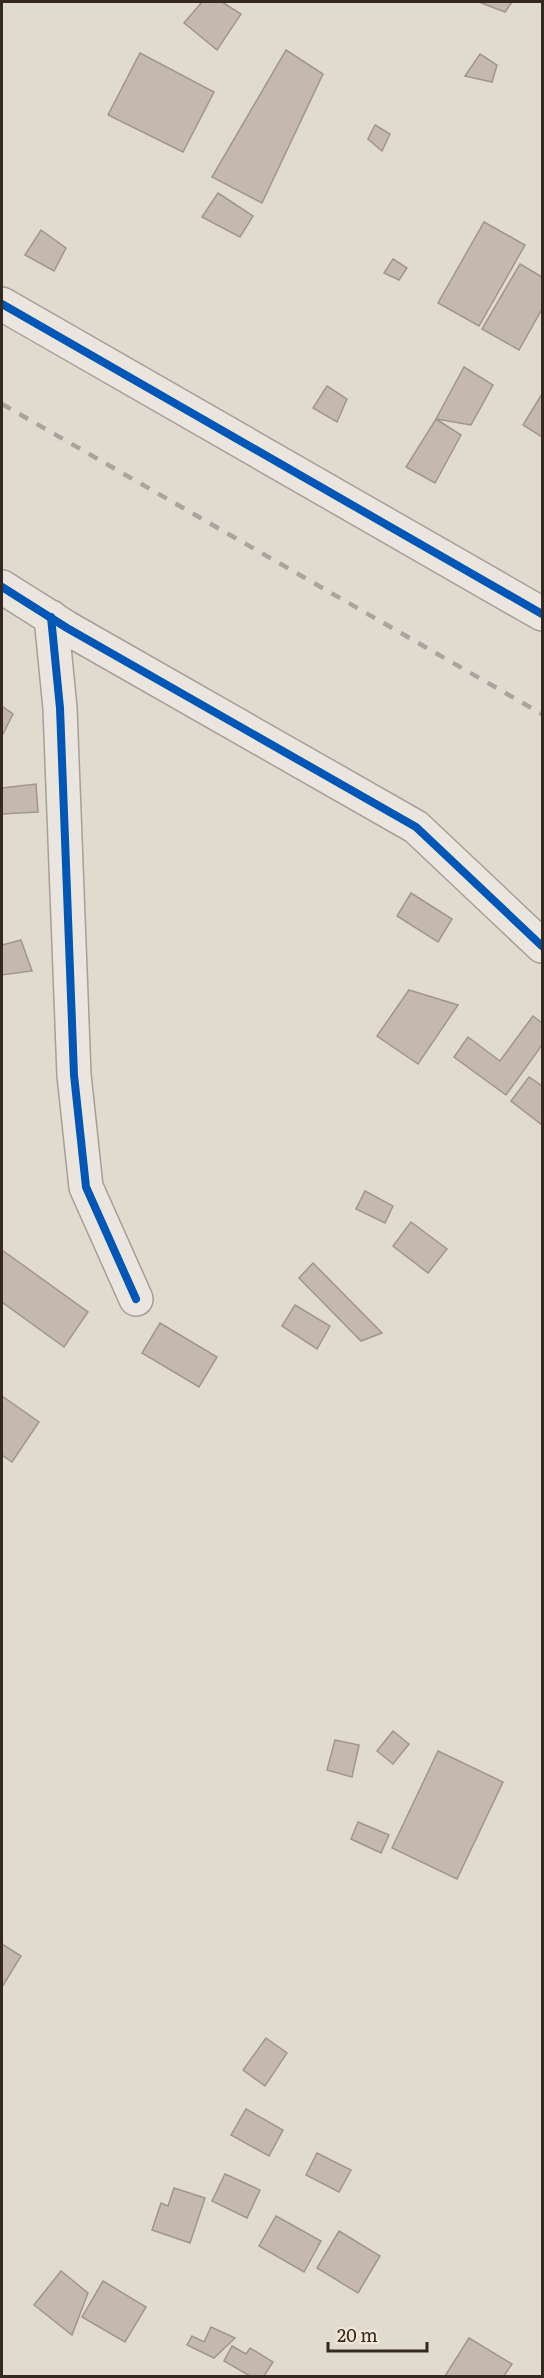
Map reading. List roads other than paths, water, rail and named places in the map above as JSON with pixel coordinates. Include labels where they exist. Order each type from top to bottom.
[{"type":"street","points":[[2,304],[543,614]]},
{"type":"street","points":[[2,587],[416,827],[543,946]]},
{"type":"street","points":[[51,617],[60,708],[74,1075],[86,1187],[136,1299]]},
{"type":"railway","points":[[2,404],[542,714]]}]
